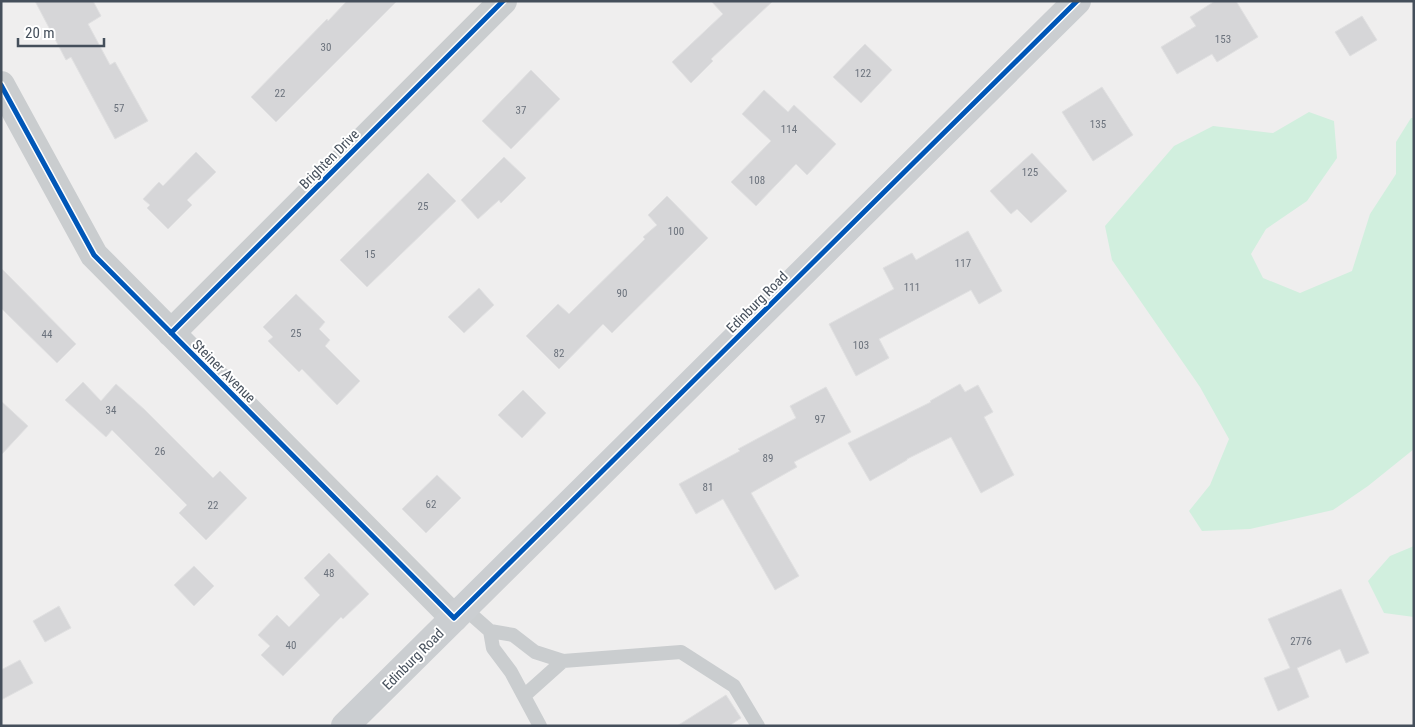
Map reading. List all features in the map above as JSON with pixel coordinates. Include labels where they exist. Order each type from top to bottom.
[{"type":"main road","name":"Edinburg Road","points":[[345,726],[1077,1]]},
{"type":"street","name":"Brighten Drive","points":[[172,333],[502,1]]},
{"type":"street","name":"Steiner Avenue","points":[[1,85],[94,256],[459,613]]},
{"type":"lane","points":[[459,613],[490,631],[513,635],[535,652],[563,661],[681,652],[734,686],[758,726]]},
{"type":"lane","points":[[490,631],[493,648],[512,672],[540,726]]},
{"type":"lane","points":[[524,695],[563,661]]},
{"type":"green space","points":[[1309,112],[1334,121],[1337,158],[1307,201],[1266,229],[1251,254],[1263,278],[1300,293],[1352,271],[1370,214],[1396,174],[1396,142],[1411,118],[1414,118],[1414,449],[1368,486],[1333,510],[1250,529],[1202,531],[1189,511],[1210,485],[1229,439],[1200,387],[1112,260],[1105,226],[1174,146],[1213,126],[1273,133]]},
{"type":"green space","points":[[1414,546],[1414,617],[1384,613],[1368,581],[1390,556]]},
{"type":"building","points":[[35,1],[93,1],[101,16],[88,24],[110,65],[115,62],[148,121],[115,139],[71,57],[66,60]]},
{"type":"building","points":[[345,1],[397,1],[276,122],[251,97],[327,19],[328,21]]},
{"type":"building","points":[[711,1],[773,1],[711,59],[713,61],[691,83],[672,62],[723,14]]},
{"type":"building","points":[[1215,1],[1236,1],[1258,37],[1217,62],[1212,54],[1177,74],[1161,47],[1196,26],[1190,17]]},
{"type":"building","points":[[1362,16],[1377,40],[1350,56],[1335,32]]},
{"type":"building","points":[[865,44],[892,70],[861,103],[833,77]]},
{"type":"building","points":[[531,70],[560,99],[511,149],[482,121]]},
{"type":"building","points":[[1102,87],[1133,135],[1093,161],[1062,112]]},
{"type":"building","points":[[764,90],[788,112],[794,105],[836,144],[807,175],[796,164],[756,206],[731,182],[771,141],[742,114]]},
{"type":"building","points":[[196,152],[216,172],[187,200],[192,205],[168,229],[147,208],[150,205],[143,199],[159,182],[163,186]]},
{"type":"building","points":[[1032,153],[1067,191],[1031,223],[1017,209],[1011,214],[990,191]]},
{"type":"building","points":[[504,157],[526,178],[501,203],[499,200],[478,219],[461,200]]},
{"type":"building","points":[[428,173],[456,201],[367,287],[340,260]]},
{"type":"building","points":[[667,196],[708,238],[612,333],[603,324],[559,369],[526,336],[558,304],[569,314],[645,239],[643,237],[657,225],[648,215]]},
{"type":"building","points":[[968,231],[1002,291],[979,304],[971,290],[879,339],[889,358],[856,376],[829,324],[894,289],[883,268],[912,253],[916,260]]},
{"type":"building","points":[[1,268],[76,344],[57,363],[1,308]]},
{"type":"building","points":[[479,288],[494,305],[464,333],[448,317]]},
{"type":"building","points":[[296,294],[325,322],[319,329],[330,340],[325,346],[360,381],[337,405],[302,369],[299,372],[268,341],[273,337],[263,327]]},
{"type":"building","points":[[83,382],[101,401],[116,384],[145,410],[213,478],[220,471],[247,498],[206,540],[179,513],[187,505],[112,430],[106,437],[65,400]]},
{"type":"building","points":[[960,384],[965,392],[978,385],[993,412],[984,417],[1014,475],[981,493],[951,437],[907,459],[870,481],[848,443],[931,402]]},
{"type":"building","points":[[826,387],[851,432],[794,462],[797,467],[751,493],[799,576],[775,590],[723,499],[696,514],[679,484],[796,418],[790,406]]},
{"type":"building","points":[[523,390],[546,413],[522,438],[498,415]]},
{"type":"building","points":[[1,401],[28,426],[1,455]]},
{"type":"building","points":[[437,475],[461,498],[426,533],[402,509]]},
{"type":"building","points":[[329,553],[369,594],[343,619],[341,617],[283,676],[261,655],[270,646],[258,635],[277,615],[289,627],[320,595],[304,578]]},
{"type":"building","points":[[194,566],[214,586],[194,606],[174,585]]},
{"type":"building","points":[[1341,589],[1369,653],[1346,663],[1340,649],[1297,668],[1309,697],[1278,711],[1264,678],[1290,668],[1268,619]]},
{"type":"building","points":[[59,606],[71,628],[45,642],[33,621]]},
{"type":"building","points":[[20,660],[33,683],[1,700],[1,670]]},
{"type":"building","points":[[726,695],[741,718],[729,726],[677,726]]},
{"type":"cycle path","points":[[171,333],[503,1]]},
{"type":"cycle path","points":[[1,85],[94,255],[454,618],[1077,1]]}]
